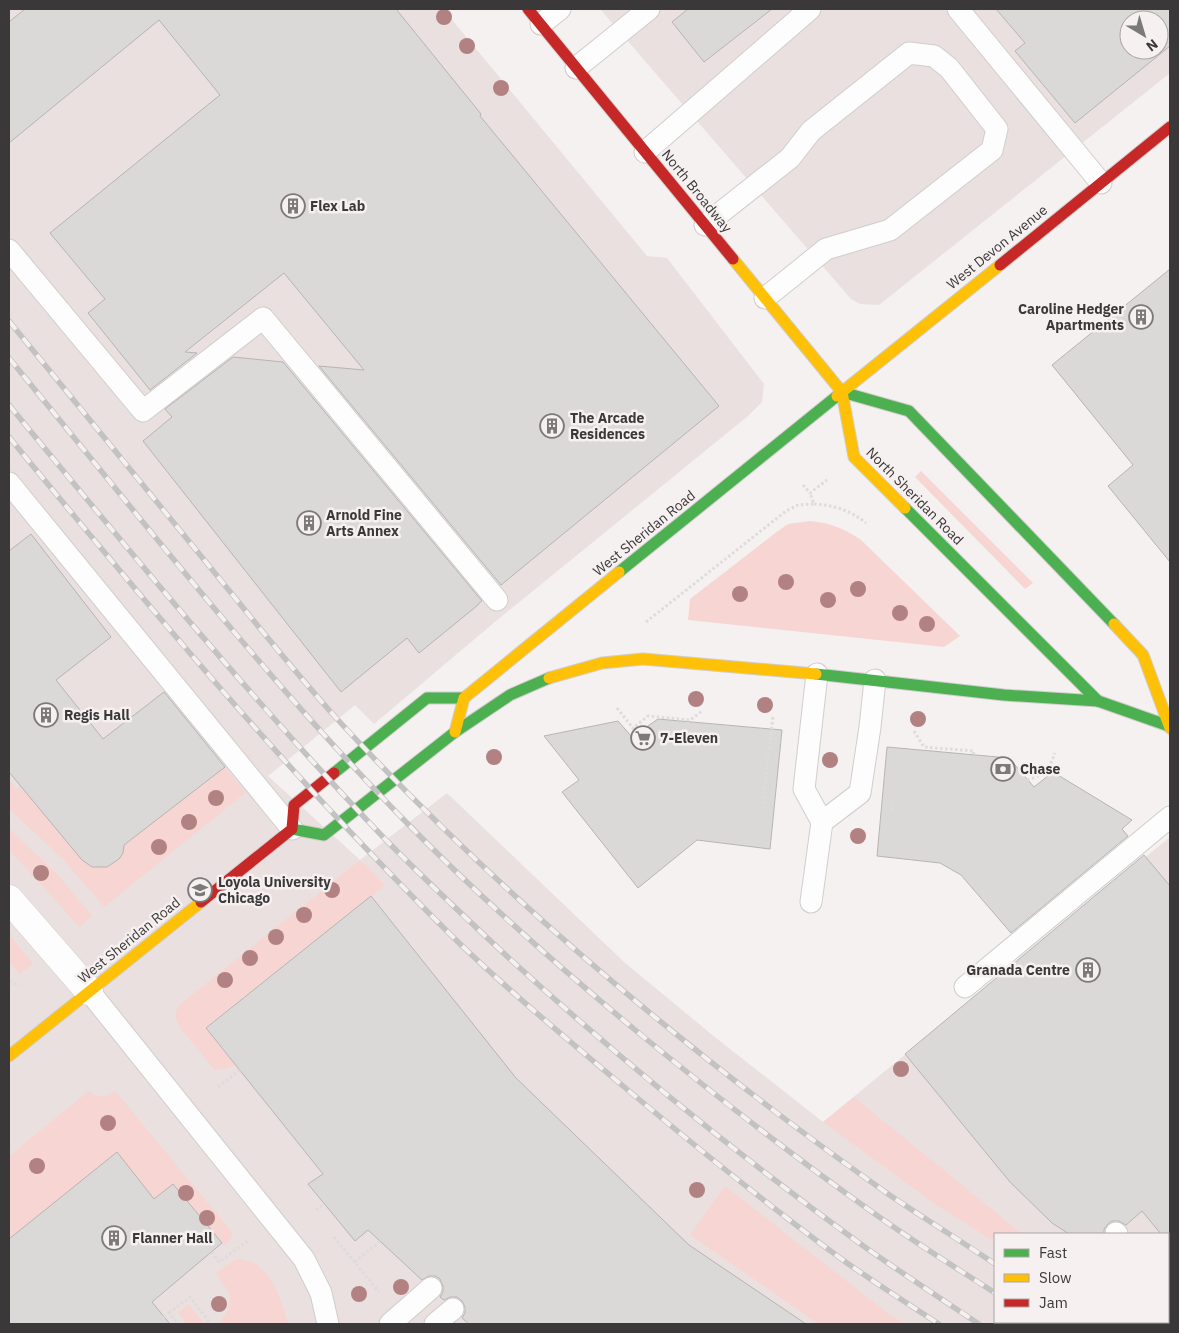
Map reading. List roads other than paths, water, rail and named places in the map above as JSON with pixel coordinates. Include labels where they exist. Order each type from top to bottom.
[{"type":"main road","name":"North Broadway","points":[[534,16],[842,392]]},
{"type":"main road","name":"West Devon Avenue","points":[[842,392],[1170,127]]},
{"type":"main road","name":"West Sheridan Road","points":[[464,698],[842,392]]},
{"type":"main road","name":"North Sheridan Road","points":[[842,392],[909,411],[1143,655],[1169,727],[1098,701],[854,457],[842,392]]},
{"type":"main road","points":[[454,732],[464,698],[427,698],[294,806],[292,829],[324,835],[454,732],[510,695],[541,680],[602,663],[644,659],[817,674],[1004,694],[1098,701]]},
{"type":"main road","name":"West Sheridan Road","points":[[9,1056],[292,829]]},
{"type":"street","points":[[9,899],[90,991]]},
{"type":"lane","points":[[534,16],[560,9]]},
{"type":"lane","points":[[576,68],[649,9]]},
{"type":"lane","points":[[645,152],[810,9]]},
{"type":"lane","points":[[958,9],[1101,183]]},
{"type":"lane","points":[[705,225],[790,158],[811,131],[909,54],[934,56],[949,68],[997,129],[992,150],[890,230],[826,249],[765,298]]},
{"type":"lane","points":[[9,250],[143,411],[263,318],[497,600]]},
{"type":"lane","points":[[9,483],[292,829]]},
{"type":"lane","points":[[811,902],[822,822],[804,789],[817,674]]},
{"type":"lane","points":[[822,822],[860,793],[875,680]]},
{"type":"lane","points":[[965,987],[1170,817]]},
{"type":"lane","points":[[90,991],[304,1259],[321,1293],[328,1324]]},
{"type":"lane","points":[[390,1324],[431,1288]]},
{"type":"lane","points":[[435,1324],[453,1309]]},
{"type":"railway","points":[[9,321],[303,680],[401,786],[466,850],[602,973],[744,1088],[891,1196],[994,1263]]},
{"type":"railway","points":[[9,358],[252,653],[353,767],[462,878],[580,983],[727,1104],[875,1214],[994,1292]]},
{"type":"railway","points":[[9,405],[146,570],[287,733],[384,838],[463,915],[595,1035],[726,1142],[862,1245],[979,1324]]},
{"type":"railway","points":[[9,437],[226,695],[339,820],[457,941],[497,979],[560,1033],[650,1109],[734,1176],[847,1263],[939,1324]]},
{"type":"place","name":"Flex Lab","points":[[293,206]]},
{"type":"place","name":"Caroline Hedger Apartments","points":[[1141,317]]},
{"type":"place","name":"The Arcade Residences","points":[[552,426]]},
{"type":"place","name":"Arnold Fine Arts Annex","points":[[309,523]]},
{"type":"place","name":"Regis Hall","points":[[46,715]]},
{"type":"place","name":"7-Eleven","points":[[643,738]]},
{"type":"place","name":"Chase","points":[[1003,769]]},
{"type":"place","name":"Loyola University Chicago","points":[[200,890]]},
{"type":"place","name":"Granada Centre","points":[[1088,970]]},
{"type":"place","name":"Flanner Hall","points":[[114,1238]]}]
